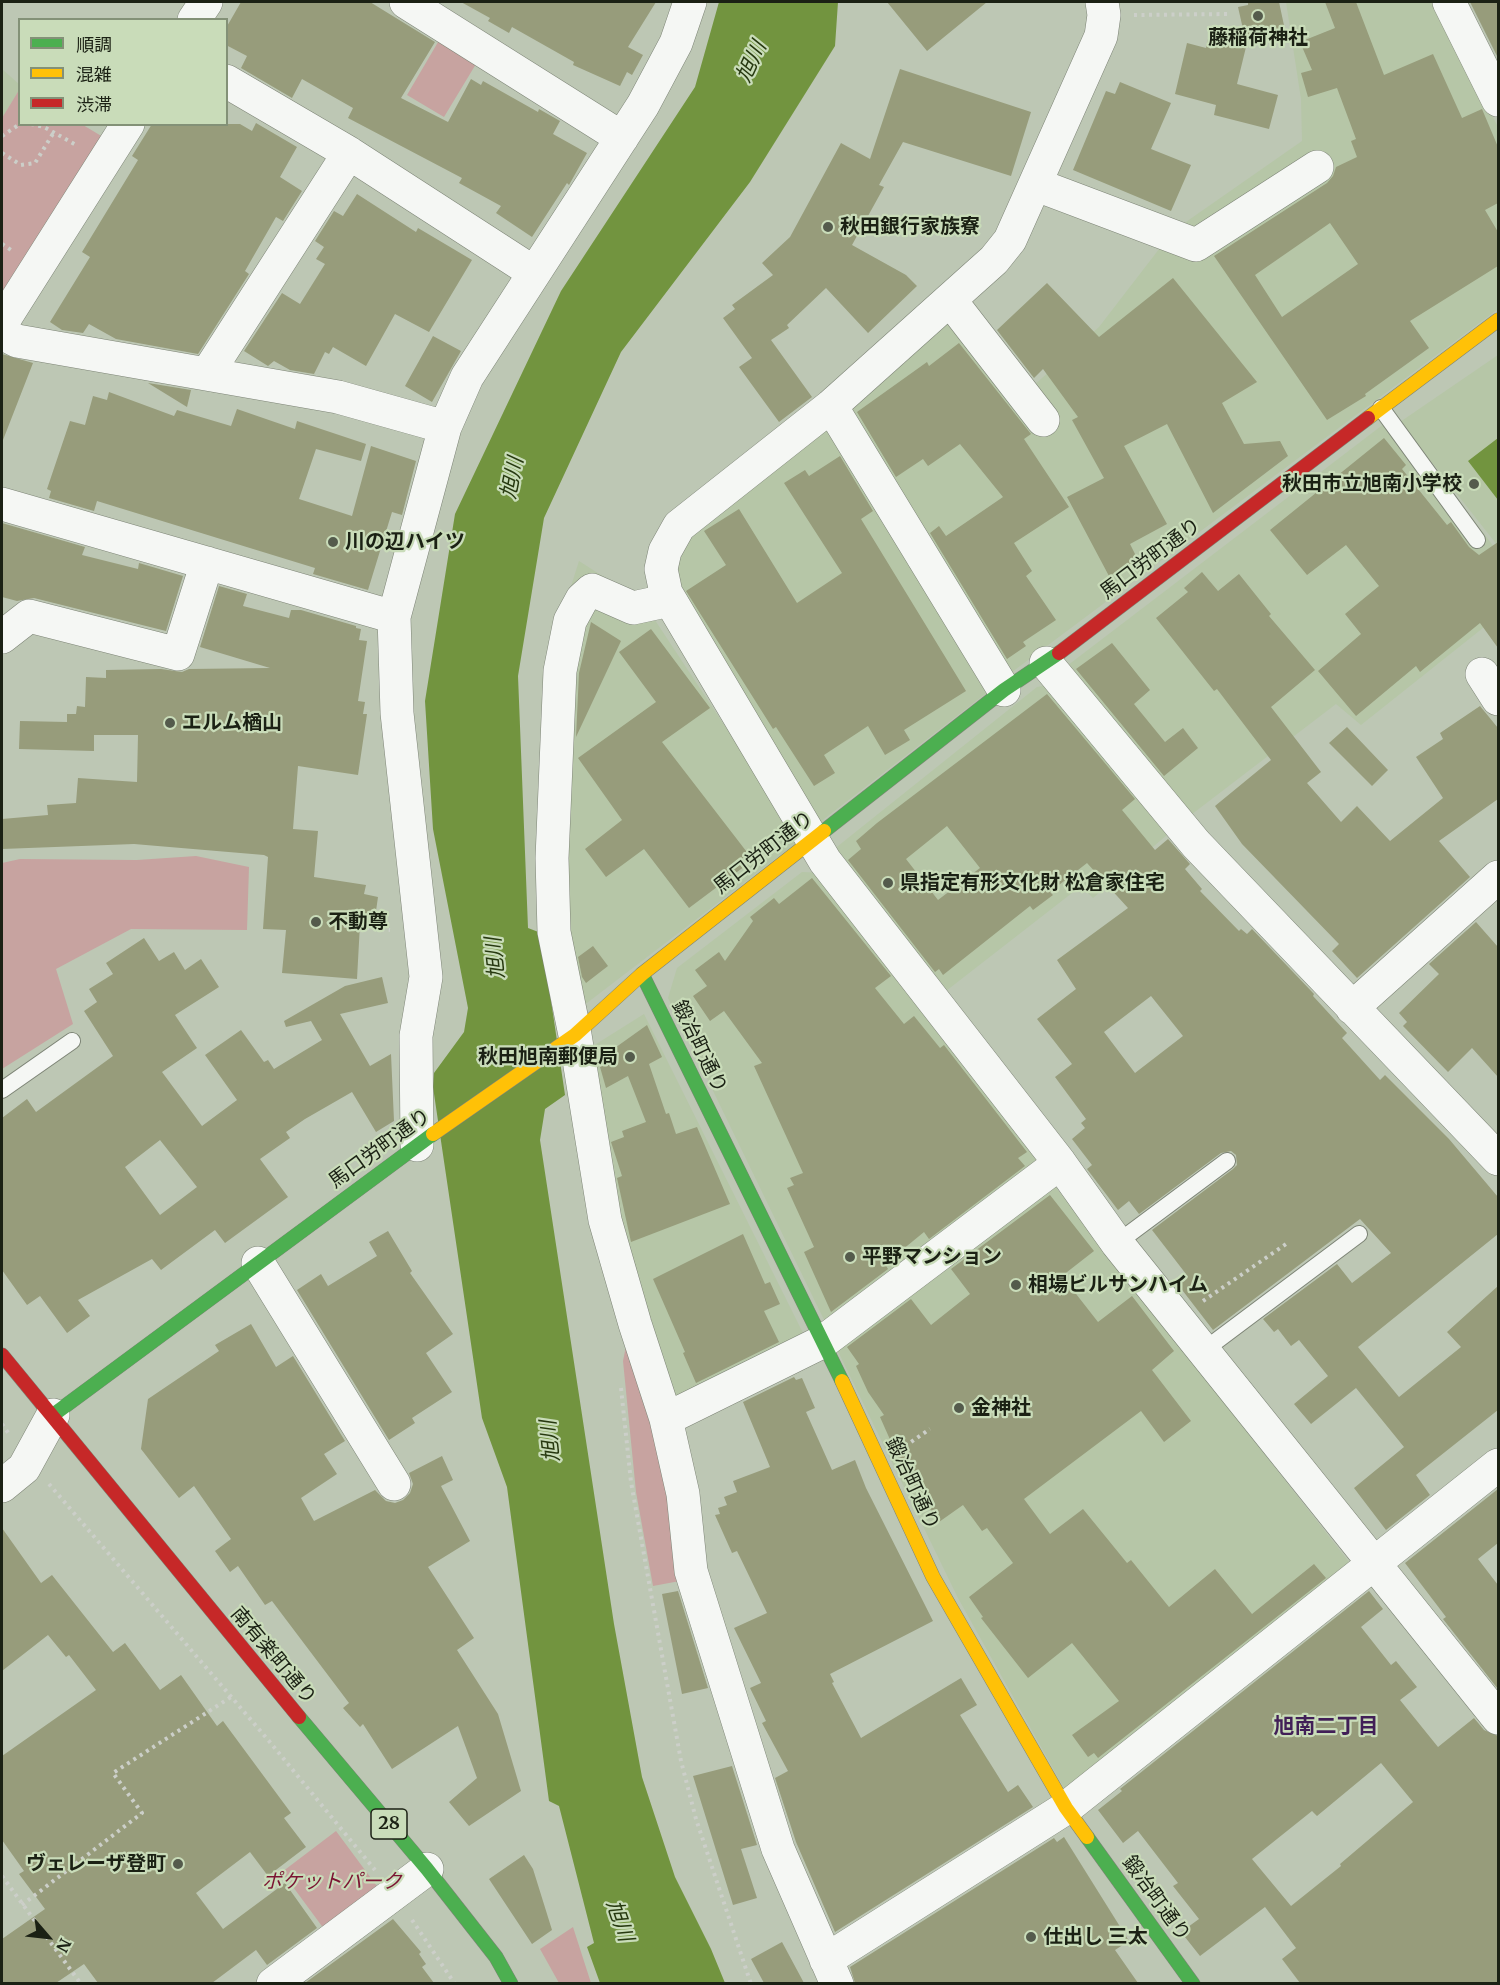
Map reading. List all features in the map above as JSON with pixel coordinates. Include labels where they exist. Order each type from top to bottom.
[{"type":"street","points":[[195,18],[206,2]]},
{"type":"street","points":[[406,2],[622,138]]},
{"type":"street","points":[[424,1141],[416,1036],[426,977],[397,712],[394,617],[445,426],[467,377],[622,138],[676,43],[690,2]]},
{"type":"street","points":[[1449,2],[1498,100]]},
{"type":"street","points":[[1103,8],[1101,36],[1037,185],[1010,240],[994,260],[831,406],[680,526],[665,551],[661,569],[670,600],[825,861],[1060,1163],[1117,1243],[1498,1718]]},
{"type":"street","points":[[228,82],[349,153],[533,272]]},
{"type":"street","points":[[127,126],[2,323],[2,333],[17,341],[338,397],[445,426]]},
{"type":"street","points":[[207,374],[349,153]]},
{"type":"street","points":[[1037,185],[1196,245],[1317,167]]},
{"type":"street","points":[[950,300],[1042,420]]},
{"type":"street","name":"馬口労町通り","points":[[53,1415],[424,1141],[568,1040],[642,974],[1004,690],[1046,663],[1498,320]]},
{"type":"street","points":[[831,406],[1004,690]]},
{"type":"street","points":[[2,504],[394,617]]},
{"type":"street","points":[[2,637],[29,616],[178,654],[207,562]]},
{"type":"street","points":[[670,600],[633,608],[592,591],[582,599],[570,621],[560,671],[552,858],[554,932],[568,1040],[605,1220],[666,1419],[683,1494],[691,1571],[778,1850],[831,1972],[1066,1808],[1498,1465]]},
{"type":"street","points":[[1046,663],[1196,844],[1498,1159]]},
{"type":"street","points":[[1352,1008],[1498,877]]},
{"type":"street","name":"鍛冶町通り","points":[[642,974],[824,1341],[933,1577],[1066,1808],[1193,1983]]},
{"type":"street","points":[[666,1419],[824,1341],[1060,1163]]},
{"type":"street","points":[[258,1263],[394,1484]]},
{"type":"street","name":"南有楽町通り","points":[[2,1355],[218,1620],[426,1869],[496,1958],[512,1983]]},
{"type":"street","points":[[2,1486],[24,1468],[53,1415]]},
{"type":"street","points":[[273,1983],[426,1869]]},
{"type":"lane","points":[[1381,408],[1477,540]]},
{"type":"lane","points":[[2,1090],[72,1041]]},
{"type":"lane","points":[[1117,1243],[1227,1161]]},
{"type":"lane","points":[[1203,1351],[1359,1234]]},
{"type":"path","points":[[1103,8],[1229,14]]},
{"type":"path","points":[[2,136],[18,125]]},
{"type":"path","points":[[37,126],[54,132],[104,163]]},
{"type":"path","points":[[2,153],[21,165],[35,163],[54,132]]},
{"type":"path","points":[[329,924],[421,933]]},
{"type":"path","points":[[1177,1319],[1286,1244]]},
{"type":"path","points":[[620,1376],[631,1482],[681,1761],[696,1819],[751,1983]]},
{"type":"path","points":[[2,1424],[28,1460],[231,1697],[394,1893],[455,1983]]},
{"type":"path","points":[[22,1905],[142,1813],[113,1773],[231,1697]]},
{"type":"path","points":[[2,1876],[81,1983]]},
{"type":"shaded area","points":[[1286,2],[1434,2],[1498,127],[1498,309],[1004,678],[841,415],[964,308],[1032,387],[1099,327],[1173,231],[1302,141],[1301,99]]},
{"type":"shaded area","points":[[2,69],[18,83],[18,92],[2,118]]},
{"type":"shaded area","name":"秋田市立旭南小学校","points":[[1498,355],[1498,546],[1400,422]]},
{"type":"shaded area","points":[[1393,417],[1498,552],[1498,616],[1361,725],[1336,704],[1183,821],[1059,672]]},
{"type":"shaded area","points":[[829,424],[989,691],[815,826],[672,590],[681,536]]},
{"type":"shaded area","points":[[579,561],[643,602],[800,840],[583,1006],[563,999],[549,656]]},
{"type":"shaded area","points":[[1055,684],[1174,829],[1093,898],[1081,886],[937,998],[828,854],[1037,687]]},
{"type":"shaded area","points":[[802,872],[825,873],[1048,1160],[828,1328],[668,998],[677,968]]},
{"type":"shaded area","points":[[644,1014],[807,1341],[671,1409],[611,1216],[585,1051]]},
{"type":"shaded area","points":[[1047,1176],[1356,1571],[1069,1797],[958,1598],[832,1339]]},
{"type":"green space","points":[[441,37],[479,59],[444,117],[407,95]]},
{"type":"green space","points":[[18,92],[18,126],[85,126],[108,140],[2,305],[2,118]]},
{"type":"green space","points":[[196,856],[249,867],[247,930],[131,929],[56,969],[73,1024],[2,1069],[2,863],[20,859],[137,860]]},
{"type":"green space","points":[[626,1346],[670,1478],[685,1580],[653,1586],[636,1492],[623,1361]]},
{"type":"green space","name":"ポケットパーク","points":[[336,1831],[382,1893],[327,1933],[282,1872]]},
{"type":"green space","points":[[573,1927],[591,1983],[559,1983],[540,1949]]},
{"type":"water","name":"旭川","points":[[719,2],[838,2],[835,46],[750,182],[621,352],[544,518],[518,676],[528,928],[541,933],[565,1095],[545,1109],[540,1140],[614,1624],[642,1777],[675,1877],[711,1949],[725,1983],[600,1983],[587,1947],[594,1943],[559,1806],[549,1801],[507,1487],[482,1418],[433,1087],[434,1073],[464,1032],[468,1008],[433,829],[425,701],[455,514],[561,291],[695,87]]},
{"type":"water","points":[[1498,438],[1498,500],[1468,461]]},
{"type":"building","points":[[241,2],[370,2],[435,42],[401,98],[448,122],[471,79],[481,85],[483,81],[538,112],[539,109],[560,121],[553,134],[587,153],[569,185],[567,183],[532,237],[496,213],[501,206],[459,183],[462,178],[348,118],[353,108],[302,79],[292,98],[241,68],[247,56],[228,46],[228,25]]},
{"type":"building","points":[[461,2],[656,2],[628,47],[643,55],[632,75],[627,72],[620,86],[573,65],[574,62],[512,27],[509,33],[488,21],[490,18]]},
{"type":"building","points":[[887,2],[987,2],[927,51]]},
{"type":"building","name":"藤稲荷神社","points":[[1248,2],[1279,2],[1285,30],[1245,38],[1238,7],[1248,5]]},
{"type":"building","points":[[1325,2],[1356,2],[1384,75],[1433,54],[1462,118],[1482,109],[1498,147],[1498,203],[1485,210],[1498,232],[1498,266],[1410,321],[1429,348],[1365,394],[1366,396],[1327,420],[1214,256],[1327,183],[1336,167],[1357,157],[1351,141],[1356,139],[1337,88],[1308,97],[1301,73],[1312,70],[1300,42],[1335,28]],"holes":[[[1330,223],[1358,264],[1282,317],[1255,275]]]},
{"type":"building","points":[[1470,2],[1498,2],[1498,58]]},
{"type":"building","points":[[1208,39],[1246,47],[1237,84],[1278,95],[1269,129],[1214,115],[1216,105],[1175,94],[1187,43],[1206,48]]},
{"type":"building","points":[[900,69],[1031,112],[1011,176],[903,142],[879,185],[884,187],[852,245],[906,275],[917,286],[868,333],[826,288],[787,325],[789,328],[771,340],[812,397],[779,422],[739,367],[752,358],[723,318],[735,309],[732,305],[773,275],[762,263],[790,237],[841,143],[870,159]]},
{"type":"building","points":[[1120,82],[1171,103],[1151,149],[1191,165],[1171,211],[1073,170],[1106,91],[1115,94]]},
{"type":"building","points":[[256,123],[297,147],[280,177],[302,191],[283,221],[276,217],[245,271],[249,274],[198,354],[116,339],[89,324],[83,333],[62,330],[50,322],[90,257],[82,252],[138,160],[132,156],[151,126],[240,124],[252,131]]},
{"type":"building","points":[[357,194],[416,232],[418,228],[472,260],[429,332],[395,314],[366,366],[333,347],[329,354],[325,352],[314,374],[290,370],[274,361],[268,366],[244,351],[282,293],[300,304],[325,264],[316,259],[324,247],[315,241],[334,211],[343,216]]},
{"type":"building","points":[[1173,278],[1257,382],[1222,403],[1244,444],[1280,441],[1288,456],[1213,513],[1167,424],[1124,446],[1167,524],[1130,544],[1138,560],[1109,576],[1067,497],[1104,478],[1072,420],[1078,417],[1043,369],[1034,378],[997,330],[1047,283],[1099,337]]},
{"type":"building","points":[[433,336],[461,351],[432,402],[405,386]]},
{"type":"building","points":[[959,343],[1031,434],[1024,439],[1069,507],[1014,543],[1032,571],[1026,576],[1056,620],[1023,642],[1026,646],[1007,659],[930,533],[939,526],[946,536],[1003,497],[960,444],[928,466],[923,459],[896,477],[857,412],[927,362],[929,366]]},
{"type":"building","points":[[2,354],[33,363],[3,440],[2,440]]},
{"type":"building","points":[[148,383],[191,390],[187,407]]},
{"type":"building","points":[[109,392],[174,416],[177,410],[231,426],[237,409],[295,429],[297,421],[366,444],[361,461],[316,449],[299,499],[352,516],[371,446],[416,461],[402,515],[392,512],[368,590],[313,574],[315,568],[97,501],[94,511],[49,498],[51,491],[47,489],[70,421],[85,425],[93,396],[107,400]]},
{"type":"building","points":[[1384,438],[1406,465],[1402,469],[1447,525],[1451,522],[1469,547],[1479,555],[1498,542],[1498,648],[1480,623],[1420,672],[1416,666],[1356,716],[1318,671],[1361,634],[1345,614],[1379,586],[1346,545],[1307,575],[1270,530]]},
{"type":"building","points":[[840,456],[873,511],[861,519],[966,691],[904,730],[910,740],[885,755],[868,726],[824,755],[835,773],[814,786],[776,727],[773,729],[686,591],[726,565],[704,531],[739,509],[797,603],[842,573],[784,483],[805,470],[809,476]]},
{"type":"building","points":[[2,523],[85,547],[82,555],[138,569],[139,563],[183,576],[166,631],[34,598],[17,601],[2,597]]},
{"type":"building","points":[[1202,572],[1218,591],[1239,574],[1271,614],[1269,616],[1315,670],[1271,707],[1321,772],[1307,783],[1341,822],[1357,806],[1390,841],[1443,798],[1416,757],[1443,739],[1440,733],[1480,706],[1498,728],[1498,799],[1439,841],[1470,877],[1357,978],[1332,951],[1339,944],[1242,844],[1215,806],[1271,760],[1217,689],[1214,691],[1156,618],[1188,592],[1184,588]]},
{"type":"building","points":[[219,586],[247,594],[243,606],[289,618],[291,610],[301,610],[356,626],[361,629],[359,640],[367,641],[358,701],[365,702],[363,714],[367,714],[358,775],[298,766],[293,829],[318,831],[314,877],[366,885],[364,894],[378,897],[374,925],[360,924],[357,979],[282,973],[286,930],[263,929],[268,857],[264,855],[134,844],[2,849],[2,819],[48,815],[47,805],[76,803],[78,778],[137,782],[138,735],[94,735],[94,751],[19,749],[20,721],[67,722],[67,714],[76,714],[77,706],[85,707],[86,677],[106,678],[106,670],[161,669],[182,672],[189,669],[270,668],[200,647]]},
{"type":"building","points":[[591,622],[621,641],[576,737],[579,673]]},
{"type":"building","points":[[651,629],[710,708],[662,742],[753,860],[689,908],[644,849],[606,877],[585,849],[622,820],[578,758],[656,702],[619,652]]},
{"type":"building","points":[[1112,643],[1150,690],[1134,704],[1165,742],[1183,728],[1198,748],[1164,776],[1076,669]]},
{"type":"building","points":[[1047,694],[1135,799],[1122,810],[1155,850],[1168,839],[1190,864],[1185,869],[1202,889],[1200,891],[1239,931],[1241,929],[1247,934],[1252,929],[1314,994],[1313,996],[1347,1033],[1342,1038],[1380,1080],[1385,1075],[1449,1139],[1498,1197],[1498,1234],[1358,1347],[1399,1397],[1461,1347],[1447,1332],[1498,1286],[1498,1410],[1416,1475],[1430,1495],[1386,1530],[1354,1488],[1404,1447],[1356,1388],[1311,1424],[1294,1404],[1328,1376],[1299,1340],[1291,1346],[1278,1329],[1274,1332],[1263,1319],[1337,1264],[1352,1283],[1391,1253],[1360,1219],[1213,1330],[1176,1282],[1186,1274],[1152,1230],[1233,1169],[1237,1165],[1236,1155],[1231,1151],[1221,1153],[1139,1214],[1129,1201],[1118,1210],[1087,1169],[1092,1165],[1072,1139],[1085,1128],[1081,1123],[1086,1119],[1055,1077],[1072,1064],[1037,1019],[1076,989],[1057,960],[1128,908],[1087,863],[1050,892],[1053,895],[1033,910],[1030,906],[943,975],[939,969],[935,972],[848,860],[861,849],[856,841]],"holes":[[[947,826],[980,868],[938,900],[906,859]],[[1151,996],[1183,1036],[1135,1073],[1104,1032]]]},
{"type":"building","points":[[1347,727],[1388,770],[1372,786],[1329,743]]},
{"type":"building","points":[[812,878],[891,976],[875,988],[904,1024],[914,1016],[940,1048],[944,1045],[1027,1152],[1018,1158],[1025,1166],[929,1239],[924,1232],[885,1264],[888,1269],[831,1312],[804,1252],[814,1247],[787,1188],[794,1185],[790,1178],[803,1173],[754,1066],[762,1063],[724,1011],[710,1021],[693,996],[707,986],[695,970],[719,952],[725,961],[753,921],[750,917],[774,898],[779,904]]},
{"type":"building","points":[[1476,922],[1498,947],[1498,1077],[1472,1048],[1448,1072],[1403,1026],[1407,1022],[1399,1013],[1439,974],[1429,964]]},
{"type":"building","points":[[144,938],[159,961],[174,952],[185,970],[201,959],[219,987],[175,1015],[197,1048],[162,1072],[202,1126],[237,1100],[205,1055],[241,1030],[264,1062],[268,1060],[274,1069],[322,1040],[311,1021],[286,1027],[284,1021],[345,986],[382,977],[388,1003],[340,1014],[370,1066],[391,1054],[394,1121],[376,1132],[352,1092],[305,1119],[286,1132],[290,1138],[260,1159],[288,1197],[225,1243],[215,1230],[161,1270],[152,1259],[78,1300],[90,1316],[67,1333],[40,1296],[27,1305],[2,1270],[2,1118],[27,1099],[36,1112],[113,1056],[84,1011],[97,1002],[89,989],[113,974],[106,963]],"holes":[[[160,1140],[197,1187],[160,1215],[125,1167]]]},
{"type":"building","points":[[593,946],[608,966],[586,983],[582,977],[578,957]]},
{"type":"building","points":[[647,1025],[662,1057],[649,1064],[666,1114],[669,1113],[676,1134],[697,1127],[730,1204],[631,1242],[617,1178],[622,1176],[611,1142],[624,1137],[622,1131],[646,1122],[628,1076],[606,1088],[598,1060]]},
{"type":"building","points":[[1050,1195],[1094,1251],[1062,1276],[1098,1322],[1132,1296],[1174,1351],[1152,1370],[1191,1421],[1164,1442],[1141,1411],[1024,1499],[1050,1534],[1083,1509],[1127,1563],[1131,1560],[1169,1607],[1215,1569],[1252,1614],[1314,1564],[1326,1578],[1098,1758],[1094,1753],[1088,1757],[1072,1735],[1119,1701],[1072,1643],[1028,1678],[981,1618],[983,1617],[969,1597],[1013,1563],[987,1528],[982,1531],[963,1505],[939,1522],[904,1471],[880,1417],[884,1415],[868,1392],[856,1366],[859,1364],[847,1347],[911,1299],[931,1325],[970,1294],[951,1269]]},
{"type":"building","points":[[388,1231],[412,1271],[410,1273],[453,1334],[426,1353],[452,1392],[412,1418],[415,1423],[389,1440],[297,1290],[321,1274],[328,1286],[377,1256],[369,1242]]},
{"type":"building","points":[[743,1234],[765,1284],[770,1282],[780,1304],[764,1311],[779,1342],[696,1383],[653,1279]]},
{"type":"building","points":[[251,1324],[276,1367],[293,1356],[345,1441],[324,1454],[337,1474],[301,1498],[314,1521],[375,1490],[386,1501],[395,1503],[403,1500],[410,1493],[413,1484],[409,1473],[442,1456],[453,1480],[441,1486],[470,1541],[428,1567],[474,1638],[457,1650],[498,1714],[521,1791],[469,1826],[449,1802],[477,1778],[458,1726],[392,1769],[363,1724],[360,1727],[343,1708],[349,1703],[272,1601],[265,1605],[238,1566],[230,1572],[215,1551],[231,1539],[194,1486],[179,1498],[141,1449],[148,1399],[219,1351],[215,1345]]},
{"type":"building","points":[[794,1377],[796,1380],[802,1378],[815,1408],[806,1412],[832,1470],[855,1460],[866,1488],[933,1621],[830,1674],[834,1682],[832,1683],[861,1738],[961,1678],[977,1705],[960,1715],[1008,1792],[1018,1785],[1033,1807],[835,1932],[796,1842],[775,1778],[788,1771],[762,1723],[766,1721],[750,1688],[761,1683],[734,1628],[767,1613],[737,1551],[732,1553],[715,1515],[720,1514],[718,1508],[727,1505],[724,1497],[737,1492],[733,1481],[770,1467],[743,1402]]},
{"type":"building","points":[[1498,1489],[1498,1543],[1478,1559],[1498,1585],[1498,1689],[1443,1619],[1446,1617],[1405,1563]]},
{"type":"building","points":[[2,1528],[41,1583],[52,1575],[113,1652],[125,1643],[160,1690],[181,1675],[217,1726],[223,1721],[291,1813],[284,1818],[306,1847],[268,1876],[250,1852],[196,1893],[223,1929],[285,1883],[317,1928],[267,1965],[256,1950],[212,1983],[98,1983],[84,1964],[56,1983],[2,1983],[2,1939],[45,1909],[19,1874],[24,1871],[2,1840],[2,1756],[96,1690],[69,1655],[66,1657],[48,1635],[2,1671]]},
{"type":"building","points":[[678,1591],[708,1688],[682,1694],[662,1594]]},
{"type":"building","points":[[1369,1591],[1383,1609],[1361,1627],[1391,1665],[1396,1661],[1417,1687],[1400,1700],[1438,1747],[1474,1718],[1484,1730],[1498,1736],[1498,1983],[1300,1983],[1282,1959],[1296,1948],[1265,1907],[1200,1956],[1181,1932],[1199,1919],[1173,1886],[1178,1883],[1138,1831],[1123,1843],[1098,1810],[1122,1791],[1120,1789]],"holes":[[[1381,1763],[1413,1802],[1340,1864],[1341,1866],[1291,1906],[1252,1859],[1312,1811],[1317,1816]]]},
{"type":"building","points":[[732,1766],[757,1845],[741,1849],[757,1898],[733,1905],[693,1776]]},
{"type":"building","points":[[1064,1837],[1129,1941],[1115,1950],[1138,1983],[855,1983],[850,1967],[1054,1838],[1057,1842]]},
{"type":"building","points":[[524,1855],[533,1869],[552,1930],[532,1944],[489,1879]]},
{"type":"building","points":[[393,1919],[421,1952],[419,1954],[426,1964],[422,1967],[434,1983],[305,1983]]},
{"type":"building","points":[[782,1942],[804,1983],[764,1983],[751,1959]]},
{"type":"traffic: fast","points":[[824,831],[1004,690],[1059,653]]},
{"type":"traffic: fast","points":[[642,974],[842,1381]]},
{"type":"traffic: fast","points":[[53,1415],[433,1134]]},
{"type":"traffic: fast","points":[[299,1717],[427,1869],[496,1957],[511,1984]]},
{"type":"traffic: fast","points":[[1087,1837],[1193,1984]]},
{"type":"traffic: slow","points":[[1368,418],[1498,320]]},
{"type":"traffic: slow","points":[[433,1134],[575,1035],[642,974],[824,831]]},
{"type":"traffic: slow","points":[[842,1381],[933,1577],[1066,1808],[1087,1837]]},
{"type":"traffic: jam","points":[[1059,653],[1368,418]]},
{"type":"traffic: jam","points":[[2,1355],[299,1717]]},
{"type":"place","name":"藤稲荷神社","points":[[1258,16]]},
{"type":"place","name":"秋田銀行家族寮","points":[[828,227]]},
{"type":"place","name":"秋田市立旭南小学校","points":[[1474,484]]},
{"type":"place","name":"川の辺ハイツ","points":[[333,542]]},
{"type":"place","name":"エルム楢山","points":[[170,723]]},
{"type":"place","name":"県指定有形文化財 松倉家住宅","points":[[888,883]]},
{"type":"place","name":"不動尊","points":[[316,922]]},
{"type":"place","name":"秋田旭南郵便局","points":[[630,1057]]},
{"type":"place","name":"平野マンション","points":[[850,1257]]},
{"type":"place","name":"相場ビルサンハイム","points":[[1016,1285]]},
{"type":"place","name":"金神社","points":[[959,1408]]},
{"type":"place","name":"ヴェレーザ登町","points":[[178,1864]]},
{"type":"place","name":"仕出し 三太","points":[[1031,1937]]},
{"type":"district","name":"旭南二丁目","points":[[1326,1727]]}]
